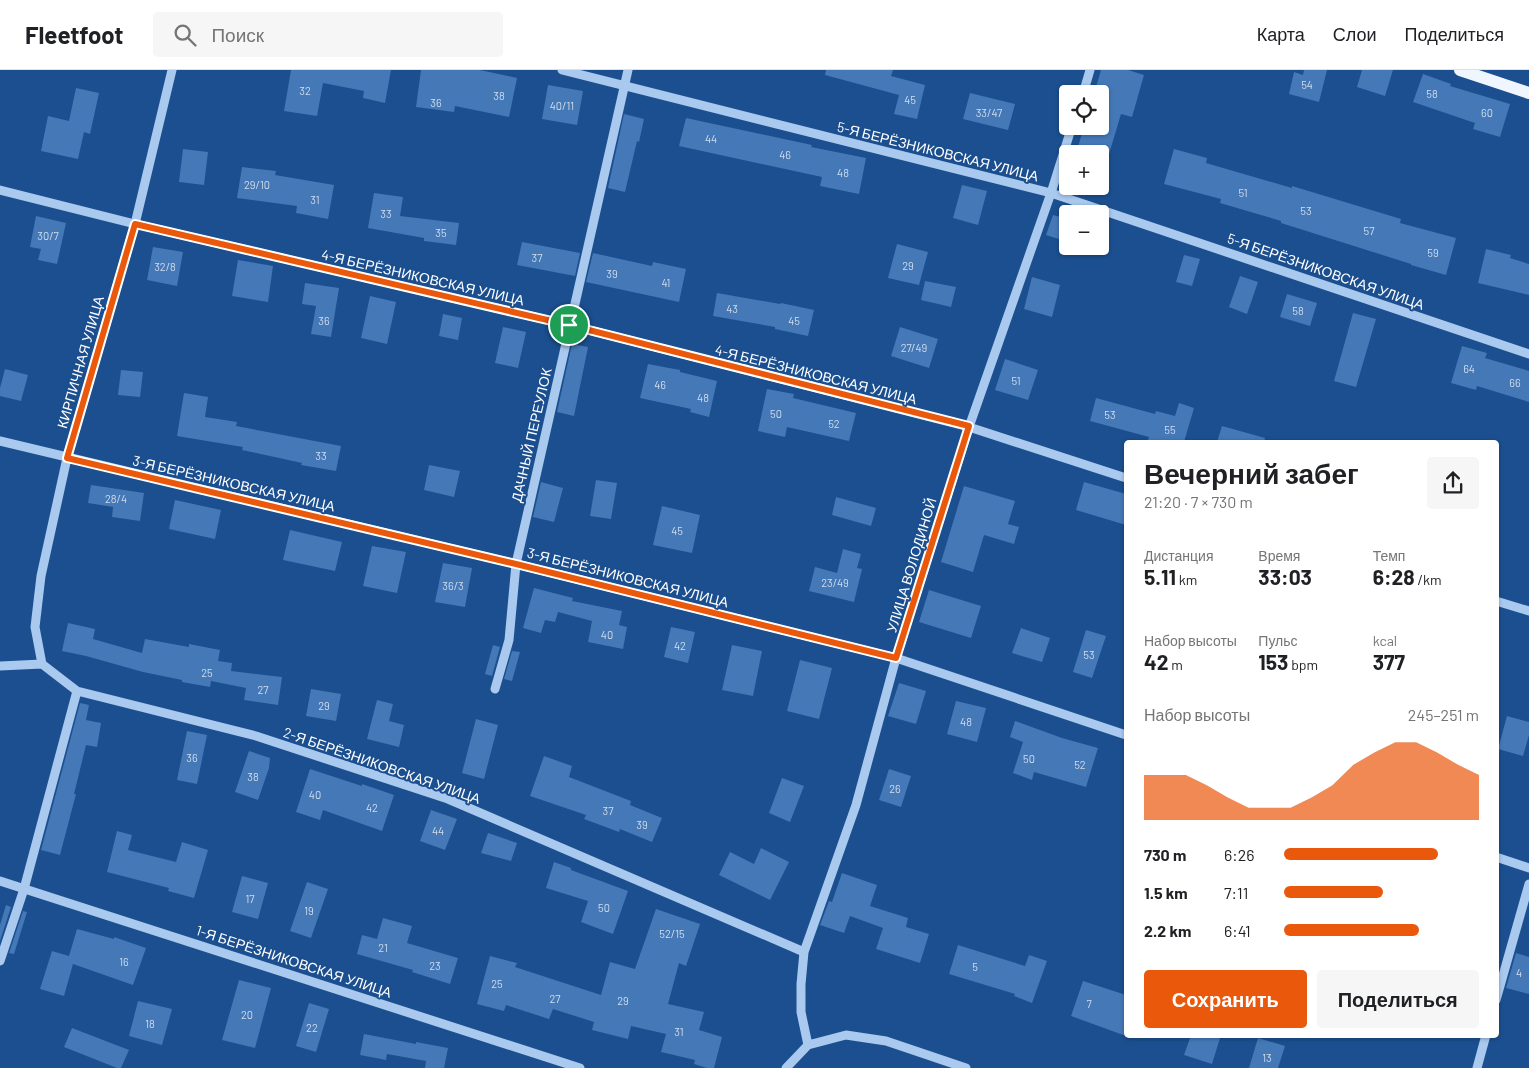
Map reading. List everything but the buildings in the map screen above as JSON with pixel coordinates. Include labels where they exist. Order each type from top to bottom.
[{"type":"main road","points":[[1460,70],[1529,93]]},
{"type":"street","name":"КИРПИЧНАЯ УЛИЦА","points":[[42,664],[35,627],[41,576],[67,458],[135,224],[172,70]]},
{"type":"street","name":"5-Я БЕРЁЗНИКОВСКАЯ УЛИЦА","points":[[562,70],[1051,193],[1529,354]]},
{"type":"street","name":"ДАЧНЫЙ ПЕРЕУЛОК","points":[[495,689],[509,640],[516,564],[628,70]]},
{"type":"street","points":[[1085,85],[1090,70]]},
{"type":"street","name":"УЛИЦА ВОЛОДИНОЙ","points":[[808,1045],[802,1012],[801,984],[804,952],[856,805],[896,658],[969,426],[1051,193],[1069,135]]},
{"type":"street","name":"4-Я БЕРЁЗНИКОВСКАЯ УЛИЦА","points":[[0,190],[135,224],[569,325],[969,426],[1124,477]]},
{"type":"street","name":"3-Я БЕРЁЗНИКОВСКАЯ УЛИЦА","points":[[0,441],[516,564],[896,658],[1124,734]]},
{"type":"street","points":[[1499,601],[1529,611]]},
{"type":"street","points":[[0,666],[42,664]]},
{"type":"street","name":"2-Я БЕРЁЗНИКОВСКАЯ УЛИЦА","points":[[42,664],[77,691],[256,736],[448,799],[804,952]]},
{"type":"street","points":[[0,961],[24,889],[77,691]]},
{"type":"street","points":[[1499,859],[1529,868]]},
{"type":"street","name":"1-Я БЕРЁЗНИКОВСКАЯ УЛИЦА","points":[[0,881],[580,1068]]},
{"type":"street","points":[[1499,989],[1529,884]]},
{"type":"street","points":[[786,1068],[808,1045],[846,1036],[886,1041],[966,1068]]},
{"type":"street","points":[[1477,1068],[1485,1038]]},
{"type":"route","points":[[135,224],[569,325],[969,426],[896,658],[516,564],[67,458],[135,224]]}]
